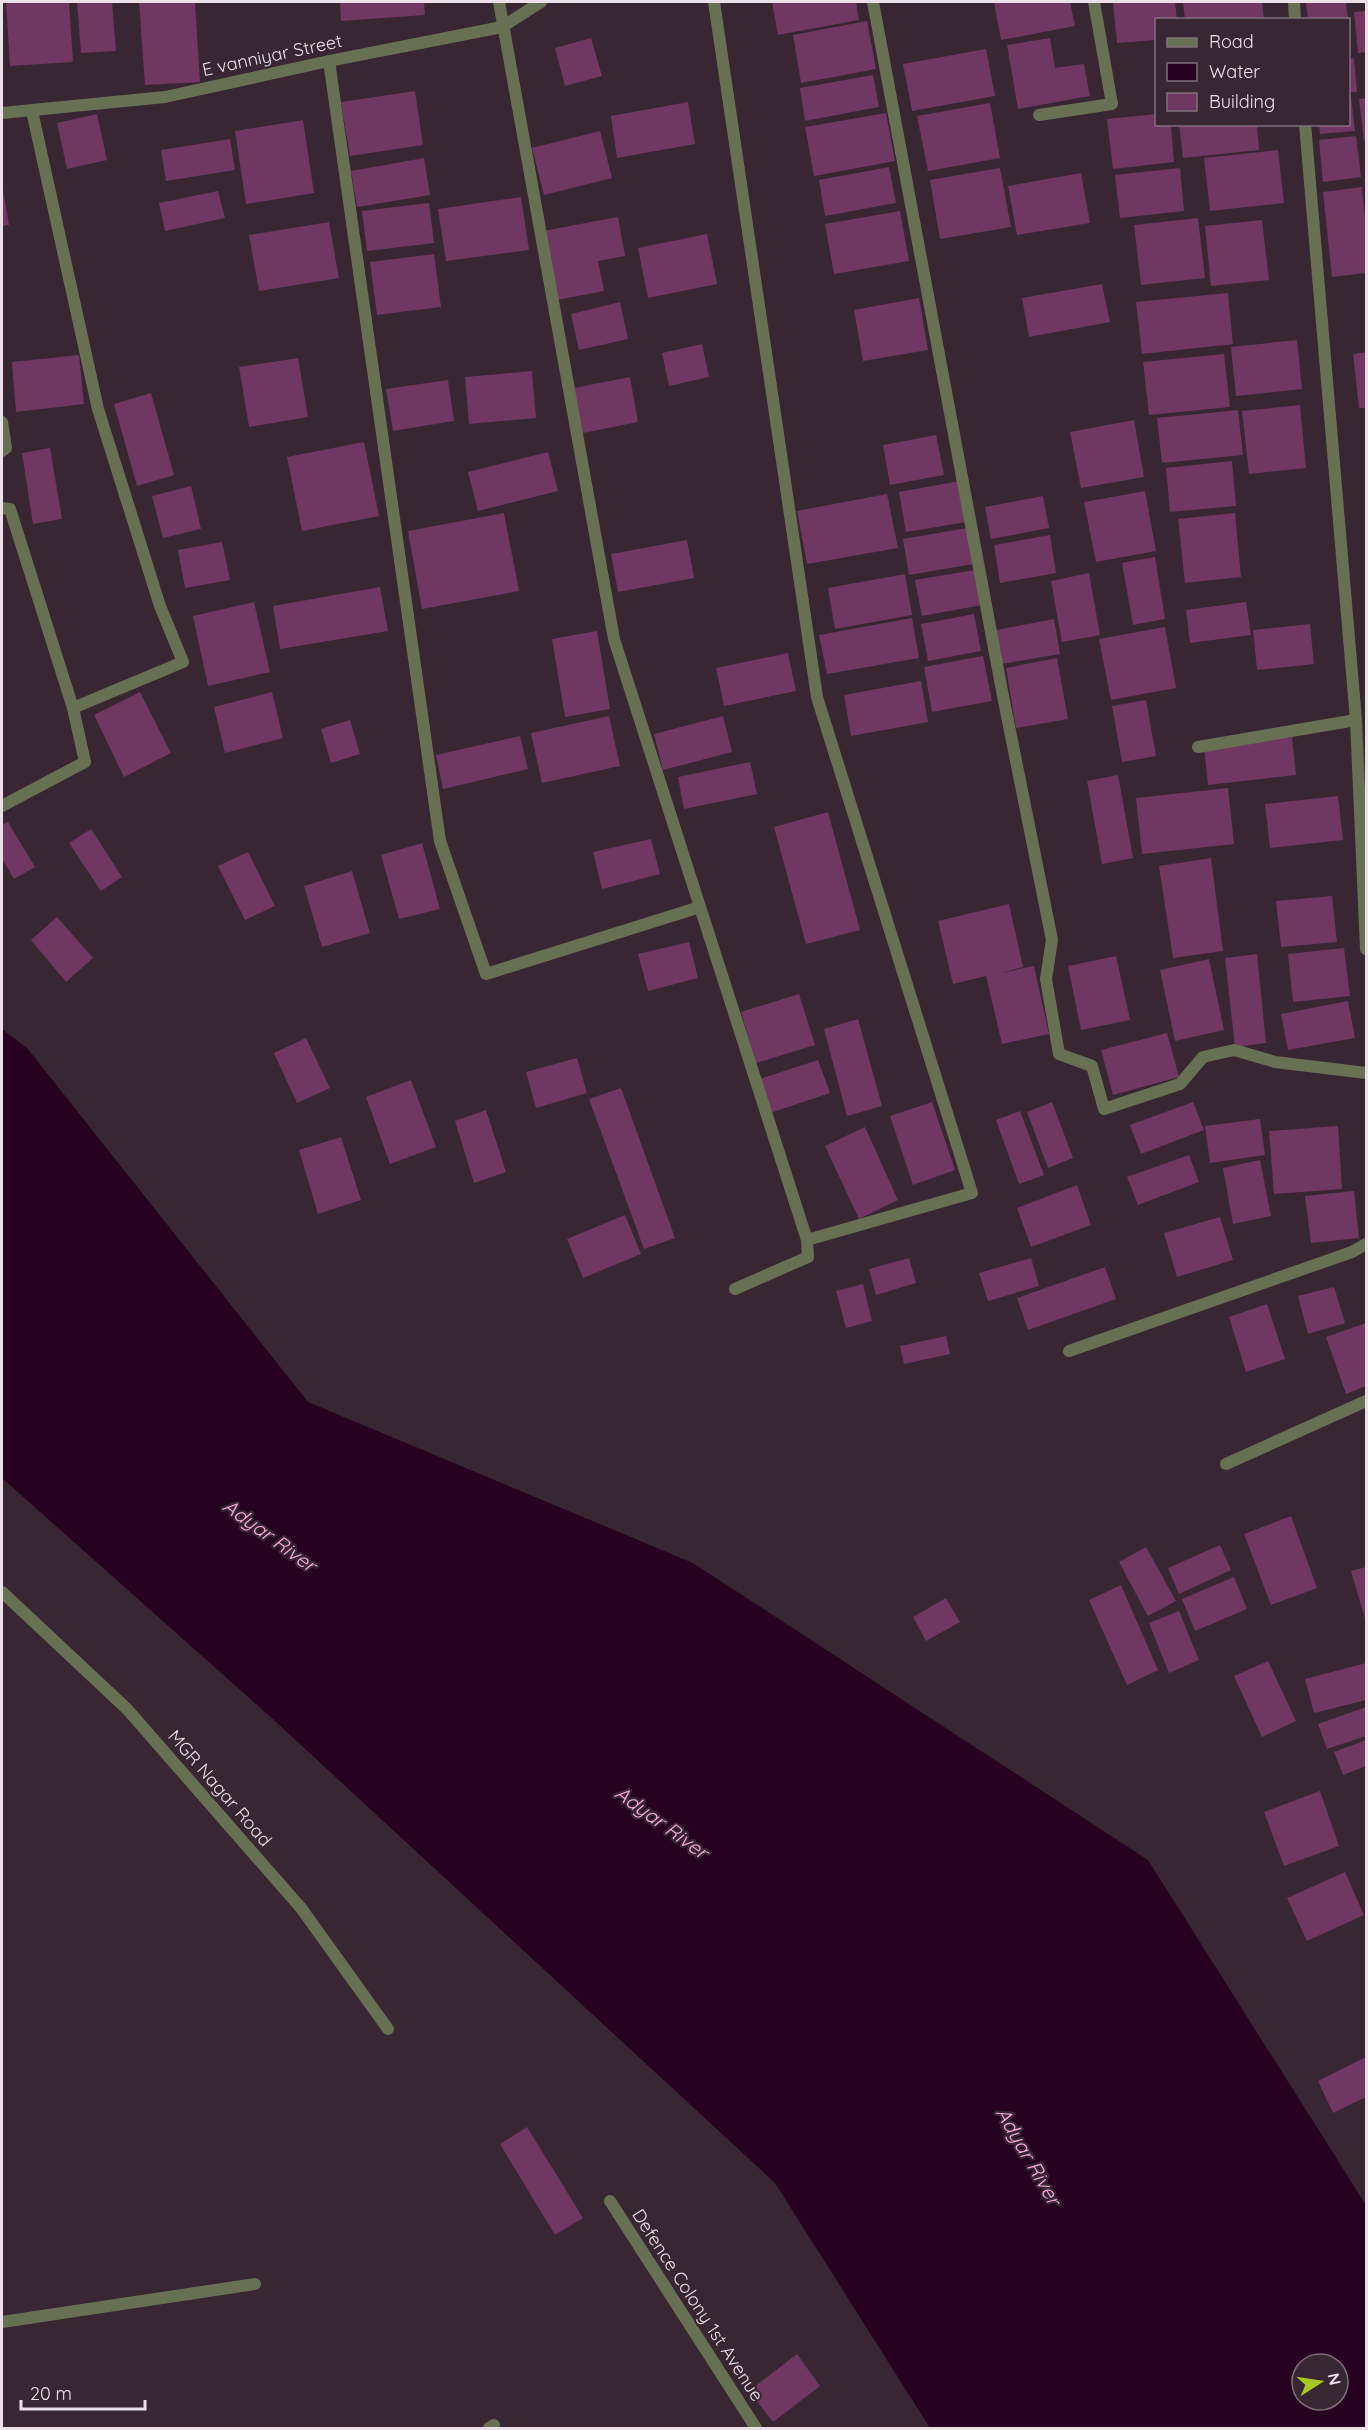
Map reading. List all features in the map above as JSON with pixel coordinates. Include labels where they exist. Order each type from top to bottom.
[{"type":"street","points":[[499,2],[614,639],[807,1240],[808,1257],[735,1289]]},
{"type":"street","name":"E vanniyar Street","points":[[2,113],[165,97],[329,61],[502,27],[541,2]]},
{"type":"street","points":[[714,2],[818,697],[972,1192],[807,1240]]},
{"type":"street","points":[[873,2],[1001,684],[1052,940],[1046,979],[1059,1054],[1092,1066],[1104,1109],[1180,1084],[1203,1058],[1234,1050],[1275,1062],[1366,1072]]},
{"type":"street","points":[[1039,115],[1112,104],[1094,2]]},
{"type":"street","points":[[1294,2],[1295,18]]},
{"type":"street","points":[[329,61],[440,841],[486,974],[700,907]]},
{"type":"street","points":[[32,111],[98,409],[160,606],[183,662],[73,708]]},
{"type":"street","points":[[1305,126],[1356,720],[1366,949]]},
{"type":"street","points":[[2,422],[6,448],[2,451]]},
{"type":"street","points":[[2,508],[10,509],[73,708],[85,762],[2,806]]},
{"type":"street","points":[[1198,747],[1356,720]]},
{"type":"street","points":[[1069,1351],[1352,1252],[1366,1244]]},
{"type":"street","points":[[1226,1464],[1366,1401]]},
{"type":"street","name":"MGR Nagar Road","points":[[2,1592],[127,1709],[301,1908],[388,2030]]},
{"type":"street","name":"Defence Colony 1st Avenue","points":[[610,2201],[756,2428]]},
{"type":"street","points":[[2,2322],[255,2283]]},
{"type":"water","name":"Adyar River","points":[[2,1029],[27,1048],[308,1402],[693,1563],[1148,1860],[1366,2205],[1366,2428],[930,2428],[775,2183],[275,1721],[2,1478]]},
{"type":"building","points":[[6,2],[69,2],[73,62],[10,66]]},
{"type":"building","points":[[77,2],[112,2],[116,51],[81,53]]},
{"type":"building","points":[[139,2],[195,2],[200,82],[145,85]]},
{"type":"building","points":[[340,2],[424,2],[425,15],[341,21]]},
{"type":"building","points":[[772,2],[856,2],[859,20],[778,35]]},
{"type":"building","points":[[994,2],[1070,2],[1075,26],[1001,40]]},
{"type":"building","points":[[1113,2],[1175,2],[1177,18],[1155,18],[1155,40],[1117,43]]},
{"type":"building","points":[[1183,2],[1262,2],[1264,18],[1185,18]]},
{"type":"building","points":[[1306,2],[1346,2],[1348,18],[1308,18]]},
{"type":"building","points":[[1366,11],[1366,52],[1358,53],[1354,12]]},
{"type":"building","points":[[867,21],[876,69],[801,83],[793,35]]},
{"type":"building","points":[[591,38],[602,76],[565,86],[555,48]]},
{"type":"building","points":[[1050,38],[1055,68],[1084,64],[1090,96],[1018,109],[1007,45]]},
{"type":"building","points":[[986,49],[995,96],[912,111],[903,64]]},
{"type":"building","points":[[1354,58],[1357,92],[1350,92],[1350,59]]},
{"type":"building","points":[[873,75],[879,107],[805,121],[800,88]]},
{"type":"building","points":[[415,91],[423,145],[350,156],[341,102]]},
{"type":"building","points":[[1351,97],[1355,131],[1320,134],[1319,126],[1350,126]]},
{"type":"building","points":[[1366,98],[1366,141],[1364,141],[1359,99]]},
{"type":"building","points":[[688,102],[695,144],[617,158],[611,116]]},
{"type":"building","points":[[990,103],[1000,158],[928,171],[917,116]]},
{"type":"building","points":[[886,113],[895,161],[814,176],[805,127]]},
{"type":"building","points":[[97,114],[107,160],[67,169],[57,123]]},
{"type":"building","points":[[1155,114],[1155,126],[1171,126],[1174,162],[1113,169],[1107,119]]},
{"type":"building","points":[[303,120],[314,193],[246,204],[235,131]]},
{"type":"building","points":[[1179,126],[1257,126],[1259,150],[1183,158]]},
{"type":"building","points":[[600,131],[612,178],[544,195],[532,148]]},
{"type":"building","points":[[1356,136],[1361,177],[1323,182],[1319,140]]},
{"type":"building","points":[[230,139],[235,170],[166,181],[161,150]]},
{"type":"building","points":[[1278,150],[1284,203],[1210,211],[1204,158]]},
{"type":"building","points":[[424,158],[430,195],[357,207],[351,171]]},
{"type":"building","points":[[889,167],[896,203],[825,216],[819,180]]},
{"type":"building","points":[[1000,168],[1011,227],[940,239],[930,180]]},
{"type":"building","points":[[1180,168],[1184,211],[1120,218],[1115,175]]},
{"type":"building","points":[[1081,173],[1090,223],[1017,235],[1008,186]]},
{"type":"building","points":[[2,184],[9,225],[2,226]]},
{"type":"building","points":[[1362,187],[1366,229],[1366,273],[1332,277],[1323,192]]},
{"type":"building","points":[[218,191],[225,218],[165,231],[159,203]]},
{"type":"building","points":[[521,197],[529,250],[446,261],[438,209]]},
{"type":"building","points":[[429,203],[434,243],[367,251],[362,211]]},
{"type":"building","points":[[900,211],[909,261],[834,274],[825,224]]},
{"type":"building","points":[[618,217],[625,256],[598,261],[604,291],[557,300],[543,231]]},
{"type":"building","points":[[1198,218],[1205,278],[1141,285],[1134,225]]},
{"type":"building","points":[[1262,220],[1269,280],[1211,286],[1205,226]]},
{"type":"building","points":[[329,222],[339,278],[259,291],[249,235]]},
{"type":"building","points":[[707,234],[717,284],[648,298],[638,248]]},
{"type":"building","points":[[434,254],[441,307],[377,315],[370,262]]},
{"type":"building","points":[[1102,284],[1110,322],[1029,337],[1022,298]]},
{"type":"building","points":[[1228,293],[1233,344],[1142,354],[1136,302]]},
{"type":"building","points":[[919,298],[928,350],[863,361],[854,310]]},
{"type":"building","points":[[620,302],[628,339],[579,350],[571,314]]},
{"type":"building","points":[[1297,340],[1302,389],[1236,396],[1231,347]]},
{"type":"building","points":[[702,344],[709,377],[669,386],[662,353]]},
{"type":"building","points":[[1366,352],[1366,408],[1359,408],[1353,354]]},
{"type":"building","points":[[1224,354],[1230,407],[1149,415],[1143,362]]},
{"type":"building","points":[[79,355],[84,404],[16,412],[12,362]]},
{"type":"building","points":[[298,358],[308,417],[249,427],[239,367]]},
{"type":"building","points":[[532,371],[536,418],[469,424],[465,377]]},
{"type":"building","points":[[630,377],[638,422],[583,433],[574,388]]},
{"type":"building","points":[[448,380],[454,421],[393,431],[386,389]]},
{"type":"building","points":[[151,393],[174,475],[137,486],[114,404]]},
{"type":"building","points":[[1300,405],[1306,468],[1249,474],[1242,411]]},
{"type":"building","points":[[1238,410],[1243,455],[1162,463],[1157,418]]},
{"type":"building","points":[[1134,420],[1144,477],[1081,488],[1070,432]]},
{"type":"building","points":[[936,435],[944,475],[890,485],[883,445]]},
{"type":"building","points":[[364,442],[379,516],[302,531],[287,457]]},
{"type":"building","points":[[50,448],[62,519],[33,524],[22,453]]},
{"type":"building","points":[[548,452],[558,491],[478,511],[468,472]]},
{"type":"building","points":[[1232,461],[1236,506],[1170,512],[1166,468]]},
{"type":"building","points":[[960,481],[967,522],[906,532],[899,492]]},
{"type":"building","points":[[191,486],[201,529],[163,538],[152,496]]},
{"type":"building","points":[[1145,491],[1156,551],[1096,562],[1084,502]]},
{"type":"building","points":[[887,494],[898,548],[807,564],[797,511]]},
{"type":"building","points":[[1043,496],[1049,528],[991,539],[985,507]]},
{"type":"building","points":[[504,513],[519,591],[422,609],[408,531]]},
{"type":"building","points":[[1235,513],[1241,577],[1185,583],[1178,519]]},
{"type":"building","points":[[967,528],[973,564],[909,575],[903,539]]},
{"type":"building","points":[[1050,535],[1056,573],[1000,583],[994,545]]},
{"type":"building","points":[[687,540],[694,578],[618,592],[611,554]]},
{"type":"building","points":[[222,542],[230,580],[185,588],[178,550]]},
{"type":"building","points":[[1155,557],[1165,619],[1133,625],[1122,563]]},
{"type":"building","points":[[975,570],[982,605],[922,616],[915,580]]},
{"type":"building","points":[[1089,573],[1100,635],[1062,642],[1051,581]]},
{"type":"building","points":[[905,574],[912,615],[835,629],[828,588]]},
{"type":"building","points":[[380,587],[388,631],[280,649],[273,606]]},
{"type":"building","points":[[254,602],[270,672],[208,686],[193,616]]},
{"type":"building","points":[[1246,602],[1251,635],[1190,643],[1186,610]]},
{"type":"building","points":[[974,614],[981,651],[928,661],[921,624]]},
{"type":"building","points":[[912,618],[919,658],[827,674],[819,635]]},
{"type":"building","points":[[1054,619],[1060,654],[1002,664],[996,630]]},
{"type":"building","points":[[1310,624],[1314,664],[1257,670],[1253,630]]},
{"type":"building","points":[[1165,627],[1176,688],[1111,700],[1099,639]]},
{"type":"building","points":[[597,631],[610,709],[565,717],[552,639]]},
{"type":"building","points":[[788,653],[796,691],[724,706],[716,668]]},
{"type":"building","points":[[983,656],[992,701],[932,712],[924,667]]},
{"type":"building","points":[[1057,658],[1068,719],[1016,728],[1006,668]]},
{"type":"building","points":[[921,681],[928,722],[851,736],[844,695]]},
{"type":"building","points":[[140,692],[171,753],[124,777],[94,715]]},
{"type":"building","points":[[272,692],[283,738],[225,753],[214,707]]},
{"type":"building","points":[[1146,700],[1156,756],[1122,762],[1112,706]]},
{"type":"building","points":[[609,716],[620,766],[542,783],[531,733]]},
{"type":"building","points":[[723,716],[732,752],[663,770],[654,734]]},
{"type":"building","points":[[350,720],[360,754],[331,763],[321,729]]},
{"type":"building","points":[[520,736],[528,769],[443,789],[436,755]]},
{"type":"building","points":[[1292,737],[1296,775],[1208,785],[1204,746]]},
{"type":"building","points":[[750,762],[757,794],[684,809],[678,777]]},
{"type":"building","points":[[1118,775],[1133,858],[1102,864],[1087,781]]},
{"type":"building","points":[[1228,788],[1234,844],[1142,854],[1136,798]]},
{"type":"building","points":[[1338,796],[1343,840],[1270,848],[1265,804]]},
{"type":"building","points":[[828,812],[860,930],[806,944],[774,827]]},
{"type":"building","points":[[8,822],[35,867],[14,879],[2,859],[2,825]]},
{"type":"building","points":[[91,829],[122,877],[101,891],[69,843]]},
{"type":"building","points":[[651,839],[660,874],[602,889],[593,852]]},
{"type":"building","points":[[422,843],[440,909],[399,919],[381,855]]},
{"type":"building","points":[[248,852],[275,906],[245,920],[218,866]]},
{"type":"building","points":[[1211,858],[1223,951],[1173,958],[1159,866]]},
{"type":"building","points":[[352,871],[370,933],[322,947],[304,886]]},
{"type":"building","points":[[1332,896],[1337,942],[1281,947],[1276,901]]},
{"type":"building","points":[[1009,904],[1023,967],[1001,973],[1034,966],[1049,1034],[1002,1044],[986,976],[953,984],[938,921]]},
{"type":"building","points":[[57,917],[93,958],[66,982],[31,940]]},
{"type":"building","points":[[689,942],[698,978],[648,991],[638,954]]},
{"type":"building","points":[[1344,948],[1350,996],[1293,1002],[1288,954]]},
{"type":"building","points":[[1257,954],[1266,1043],[1235,1047],[1225,958]]},
{"type":"building","points":[[1116,956],[1130,1020],[1081,1030],[1068,966]]},
{"type":"building","points":[[1209,959],[1224,1030],[1175,1041],[1160,970]]},
{"type":"building","points":[[799,994],[815,1045],[756,1063],[741,1012]]},
{"type":"building","points":[[1348,1001],[1355,1038],[1288,1050],[1281,1014]]},
{"type":"building","points":[[858,1019],[882,1106],[847,1116],[824,1029]]},
{"type":"building","points":[[1167,1033],[1179,1077],[1113,1095],[1101,1050]]},
{"type":"building","points":[[306,1038],[330,1088],[297,1103],[274,1053]]},
{"type":"building","points":[[577,1058],[587,1093],[536,1108],[526,1072]]},
{"type":"building","points":[[818,1060],[830,1093],[770,1113],[760,1079]]},
{"type":"building","points":[[411,1080],[436,1147],[390,1164],[366,1097]]},
{"type":"building","points":[[621,1088],[675,1238],[644,1249],[589,1099]]},
{"type":"building","points":[[932,1102],[955,1170],[913,1185],[890,1116]]},
{"type":"building","points":[[1052,1102],[1073,1158],[1048,1168],[1027,1112]]},
{"type":"building","points":[[1193,1102],[1204,1130],[1141,1154],[1130,1125]]},
{"type":"building","points":[[486,1110],[506,1172],[474,1183],[455,1121]]},
{"type":"building","points":[[1020,1111],[1044,1175],[1019,1184],[996,1120]]},
{"type":"building","points":[[1260,1119],[1265,1155],[1210,1163],[1205,1126]]},
{"type":"building","points":[[1338,1126],[1342,1189],[1274,1194],[1269,1131]]},
{"type":"building","points":[[865,1127],[898,1200],[859,1219],[825,1146]]},
{"type":"building","points":[[341,1137],[361,1200],[318,1214],[299,1150]]},
{"type":"building","points":[[1189,1155],[1199,1182],[1138,1205],[1127,1177]]},
{"type":"building","points":[[1260,1160],[1271,1216],[1233,1224],[1223,1168]]},
{"type":"building","points":[[1077,1185],[1091,1225],[1031,1247],[1017,1208]]},
{"type":"building","points":[[1354,1191],[1359,1238],[1311,1243],[1305,1196]]},
{"type":"building","points":[[625,1215],[641,1254],[583,1278],[567,1239]]},
{"type":"building","points":[[1220,1217],[1233,1260],[1177,1277],[1164,1233]]},
{"type":"building","points":[[909,1258],[916,1283],[876,1295],[869,1269]]},
{"type":"building","points":[[1031,1258],[1039,1286],[988,1301],[979,1273]]},
{"type":"building","points":[[1105,1267],[1116,1299],[1028,1330],[1017,1298]]},
{"type":"building","points":[[863,1284],[872,1321],[846,1328],[836,1291]]},
{"type":"building","points":[[1334,1287],[1345,1323],[1308,1334],[1298,1296]]},
{"type":"building","points":[[1267,1304],[1285,1359],[1246,1372],[1229,1317]]},
{"type":"building","points":[[1366,1323],[1366,1386],[1346,1394],[1326,1337]]},
{"type":"building","points":[[946,1336],[950,1354],[904,1364],[900,1346]]},
{"type":"building","points":[[1291,1516],[1317,1588],[1271,1605],[1244,1534]]},
{"type":"building","points":[[1220,1545],[1231,1570],[1179,1594],[1168,1568]]},
{"type":"building","points":[[1146,1547],[1176,1601],[1148,1616],[1119,1562]]},
{"type":"building","points":[[1366,1567],[1366,1622],[1351,1571]]},
{"type":"building","points":[[1234,1577],[1247,1609],[1195,1631],[1182,1599]]},
{"type":"building","points":[[1121,1585],[1158,1670],[1127,1685],[1089,1600]]},
{"type":"building","points":[[946,1598],[960,1622],[926,1641],[913,1617]]},
{"type":"building","points":[[1179,1611],[1199,1660],[1169,1673],[1149,1623]]},
{"type":"building","points":[[1268,1661],[1296,1721],[1262,1737],[1234,1676]]},
{"type":"building","points":[[1366,1663],[1366,1700],[1314,1713],[1305,1679]]},
{"type":"building","points":[[1366,1707],[1366,1736],[1327,1749],[1318,1724]]},
{"type":"building","points":[[1366,1740],[1366,1766],[1343,1775],[1334,1752]]},
{"type":"building","points":[[1320,1791],[1339,1846],[1284,1866],[1264,1812]]},
{"type":"building","points":[[1345,1872],[1364,1915],[1307,1941],[1287,1898]]},
{"type":"building","points":[[1366,2057],[1366,2097],[1333,2113],[1318,2081]]},
{"type":"building","points":[[527,2127],[583,2218],[555,2235],[500,2144]]},
{"type":"building","points":[[797,2354],[820,2386],[773,2422],[749,2391]]}]
